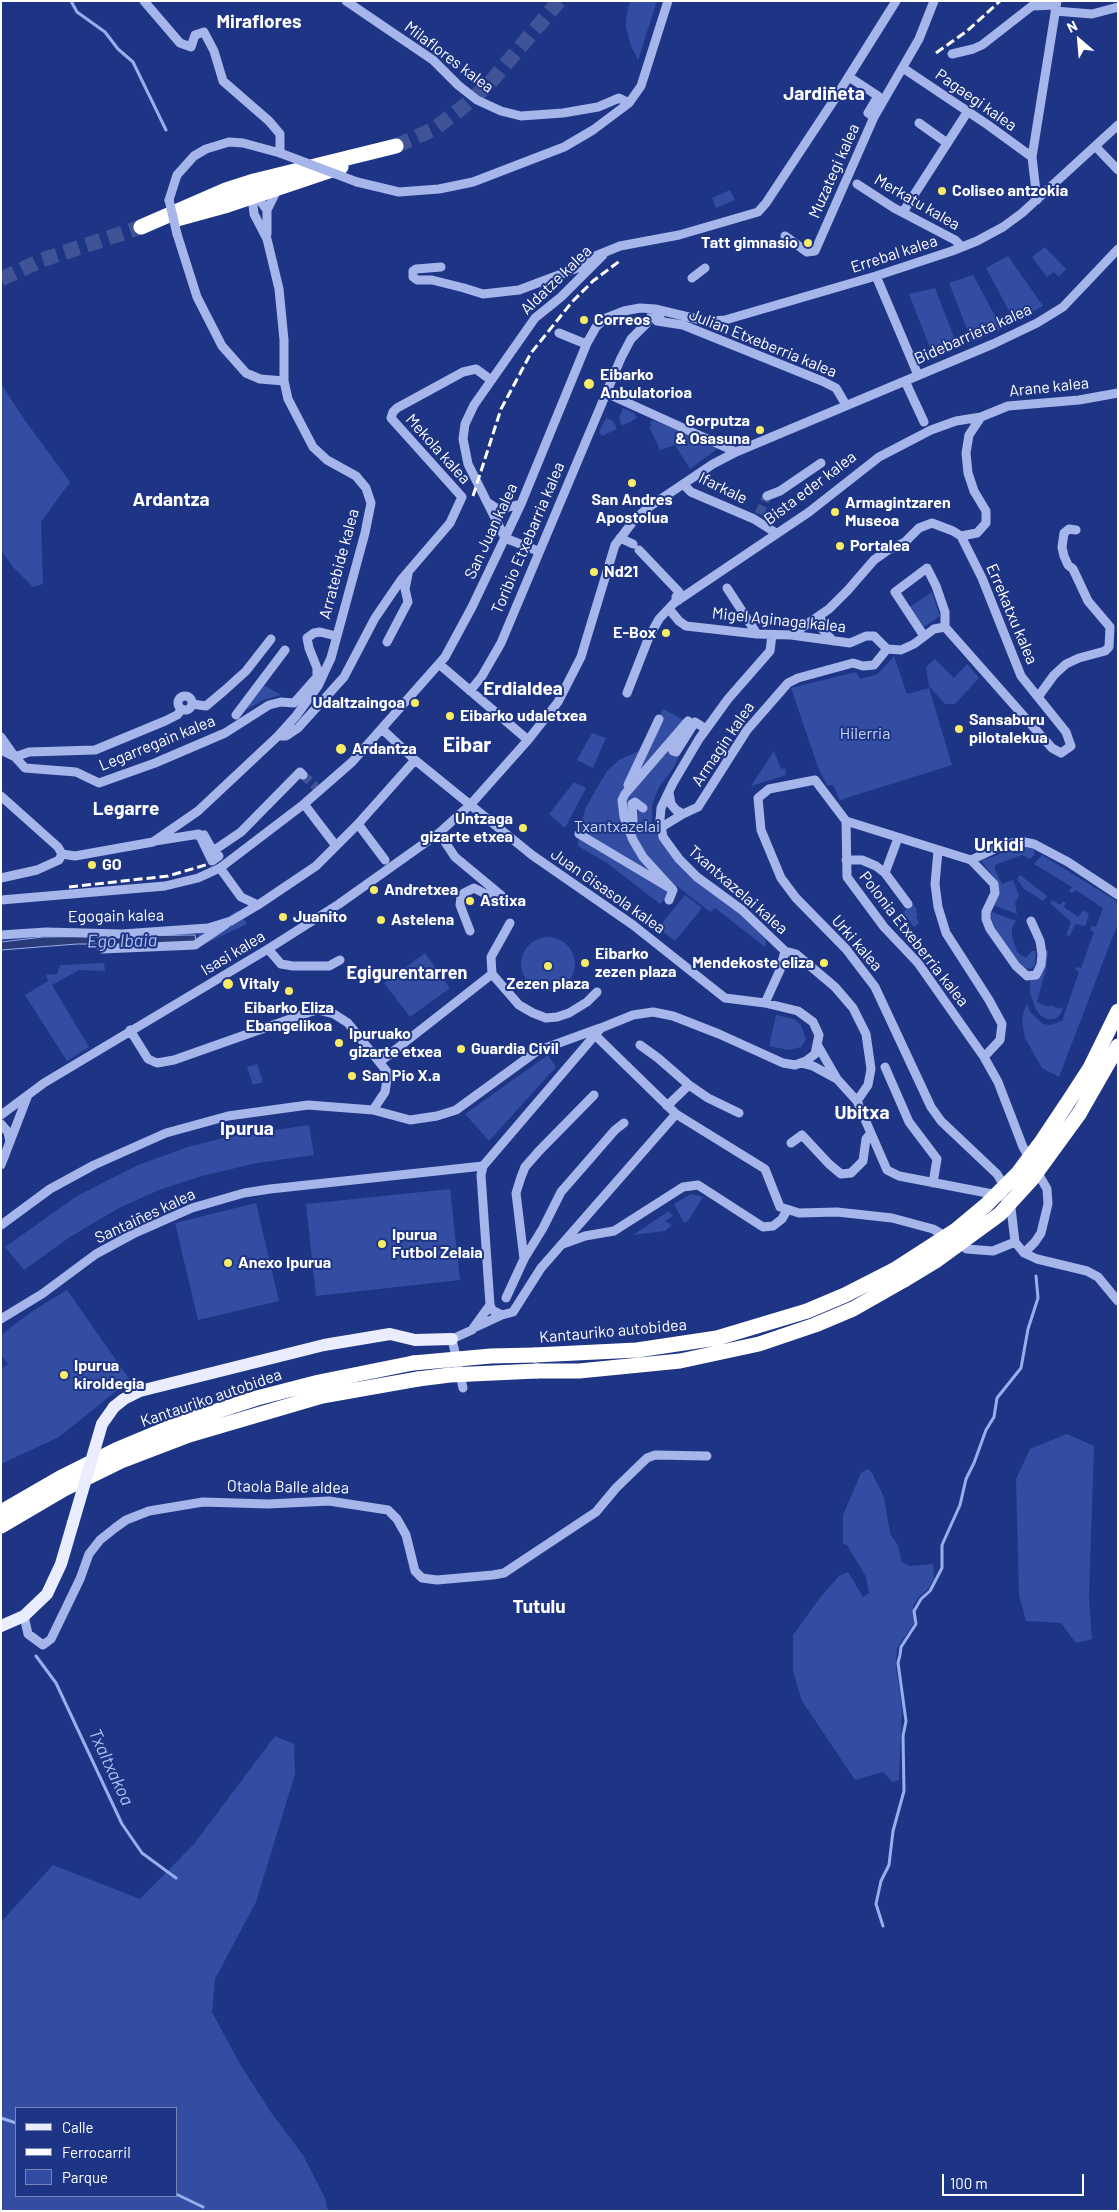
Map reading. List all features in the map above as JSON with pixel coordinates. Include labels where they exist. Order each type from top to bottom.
[{"type":"highway","points":[[396,146],[255,197],[141,227],[217,194],[254,181],[305,168],[396,146]]},
{"type":"highway","name":"Kantauriko autobidea","points":[[1,1526],[64,1489],[121,1460],[190,1435],[322,1396],[450,1375],[579,1371],[680,1361],[760,1344],[830,1319],[899,1275],[986,1205],[1018,1173],[1042,1141],[1090,1068],[1118,1011]]},
{"type":"highway","name":"Kantauriko autobidea","points":[[1,1512],[68,1474],[116,1450],[183,1422],[257,1398],[319,1382],[413,1363],[491,1356],[637,1350],[717,1338],[808,1311],[938,1260],[1000,1214],[1031,1180],[1080,1114],[1118,1046]]},
{"type":"main road","points":[[1,1626],[24,1616],[47,1594],[61,1564],[102,1424],[114,1408],[124,1399],[140,1391],[324,1345],[390,1334],[415,1340],[452,1339]]},
{"type":"street","points":[[144,1],[180,43],[191,48],[195,35],[204,32],[214,51],[223,81],[269,121],[280,134],[280,153]]},
{"type":"street","name":"Milaflores kalea","points":[[346,1],[433,60],[458,85],[477,100],[501,111],[529,116],[598,107],[619,98],[629,103]]},
{"type":"street","points":[[284,381],[260,380],[246,373],[222,346],[198,297],[177,234],[169,200],[176,175],[194,156],[206,148],[229,142],[243,143],[280,153],[357,182],[399,192],[416,192],[473,182],[564,147],[593,130],[629,103],[641,86],[668,1]]},
{"type":"street","name":"Aldatze kalea","points":[[441,267],[425,270],[416,269],[413,271],[413,277],[417,280],[432,280],[483,294],[519,290],[580,267],[593,257],[620,246],[679,235],[758,212],[766,203],[849,77],[896,1]]},
{"type":"street","points":[[874,117],[919,39],[934,1]]},
{"type":"street","points":[[952,54],[982,45],[1032,6],[1056,6],[1092,14],[1118,7]]},
{"type":"street","points":[[1036,200],[1033,153],[1056,6]]},
{"type":"street","name":"Pagaegi kalea","points":[[903,68],[1033,153]]},
{"type":"street","name":"Muzategi kalea","points":[[785,236],[796,251],[815,251],[874,117],[868,113],[878,96],[849,77]]},
{"type":"street","points":[[903,212],[968,111]]},
{"type":"street","points":[[919,122],[947,142]]},
{"type":"street","name":"Errebal kalea","points":[[750,313],[876,276],[962,247],[1003,227],[1036,200],[1118,125]]},
{"type":"street","points":[[1094,146],[1118,170]]},
{"type":"street","points":[[267,239],[254,214],[253,205],[255,197],[262,189],[302,174],[305,168]]},
{"type":"street","name":"Merkatu kalea","points":[[857,184],[894,208],[954,240],[962,247]]},
{"type":"street","points":[[267,239],[267,210],[277,189]]},
{"type":"street","points":[[217,194],[255,197],[260,199],[267,210]]},
{"type":"street","points":[[228,205],[244,208],[254,214]]},
{"type":"street","name":"Arratebide kalea","points":[[153,842],[198,811],[278,736],[296,716],[318,686],[326,672],[365,533],[371,503],[366,488],[356,476],[327,460],[313,447],[294,412],[284,381],[283,316],[267,239]]},
{"type":"street","name":"Bidebarrieta kalea","points":[[528,740],[558,702],[581,657],[615,545],[649,507],[713,464],[736,452],[993,344],[1058,310],[1086,284],[1118,249]]},
{"type":"street","name":"Aldatze kalea","points":[[505,538],[471,474],[463,439],[465,424],[491,380],[535,318],[561,297],[607,251]]},
{"type":"street","points":[[692,278],[704,268]]},
{"type":"street","points":[[876,276],[918,375]]},
{"type":"street","name":"Julian Etxeberria kalea","points":[[596,326],[606,318],[624,311],[640,308],[655,309],[713,321],[750,313]]},
{"type":"street","points":[[655,309],[661,320]]},
{"type":"street","points":[[655,309],[647,323],[631,339],[606,393],[736,452]]},
{"type":"street","name":"Julian Etxeberria kalea","points":[[647,323],[661,320],[683,326],[822,381],[836,388],[846,405]]},
{"type":"street","name":"San Juan kalea","points":[[1,900],[165,886],[198,878],[220,868],[304,804],[318,789],[352,762],[446,657],[521,504],[586,344],[596,326]]},
{"type":"street","points":[[558,333],[586,344]]},
{"type":"street","name":"Mekola kalea","points":[[278,736],[286,736],[298,728],[344,677],[375,618],[408,572],[450,523],[462,498],[391,418],[393,412],[463,372],[476,369],[491,380]]},
{"type":"street","name":"Bidebarrieta kalea","points":[[905,381],[924,422]]},
{"type":"street","name":"Toribio Etxebarria kalea","points":[[470,691],[482,676],[501,643],[538,551],[606,393]]},
{"type":"street","name":"Arane kalea","points":[[981,417],[1008,406],[1079,400],[1118,393]]},
{"type":"street","points":[[791,634],[820,615],[848,590],[874,560],[888,550],[905,542],[919,528],[932,523],[961,536],[977,533],[986,523],[986,511],[974,491],[968,473],[966,453],[969,435],[981,417]]},
{"type":"street","name":"Bista eder kalea","points":[[628,693],[649,637],[659,619],[679,600],[816,506],[866,465],[931,430],[956,420],[981,417]]},
{"type":"street","points":[[767,496],[780,491],[821,463]]},
{"type":"street","name":"Ifarkale","points":[[683,484],[691,492],[756,516],[776,533]]},
{"type":"street","points":[[487,502],[496,508],[521,504]]},
{"type":"street","points":[[1038,696],[1054,675],[1066,664],[1079,658],[1105,651],[1109,647],[1110,627],[1088,601],[1073,569],[1068,565],[1064,556],[1062,547],[1064,534],[1070,529],[1076,530]]},
{"type":"street","name":"Errekatxu kalea","points":[[946,626],[1052,748],[1061,753],[1071,746],[1066,732],[1022,676],[982,578],[961,536]]},
{"type":"street","points":[[505,538],[538,551]]},
{"type":"street","points":[[620,538],[636,547],[679,592],[676,597],[679,600]]},
{"type":"street","points":[[886,649],[902,650],[914,644],[934,629],[946,626],[945,612],[936,586],[927,568],[894,592],[924,636]]},
{"type":"street","points":[[387,642],[408,602],[405,589],[408,572]]},
{"type":"street","points":[[727,588],[757,634]]},
{"type":"street","name":"Migel Aginaga kalea","points":[[669,609],[686,626],[757,634],[791,634],[850,644],[866,636],[874,636],[886,649]]},
{"type":"street","points":[[820,615],[823,630],[833,642]]},
{"type":"street","name":"Legarregain kalea","points":[[1,750],[15,756],[24,768],[76,772],[99,783],[155,763],[225,733],[269,705],[281,702],[294,703],[316,676],[317,668],[309,648],[308,638],[314,633],[320,632],[336,636]]},
{"type":"street","points":[[660,828],[660,808],[669,792],[706,729],[728,699],[770,651],[772,635]]},
{"type":"street","name":"Legarregain kalea","points":[[15,756],[29,752],[95,750],[177,715],[182,708],[178,703],[181,697],[188,696],[192,704],[206,706],[246,671],[270,638]]},
{"type":"street","name":"Armagin kalea","points":[[685,813],[700,804],[747,730],[788,684],[798,678],[853,663],[863,666],[874,665],[886,649]]},
{"type":"street","points":[[236,714],[285,650]]},
{"type":"street","points":[[439,664],[528,740]]},
{"type":"street","points":[[659,719],[624,794],[622,809],[633,840],[644,857],[673,890]]},
{"type":"street","points":[[624,794],[688,721],[690,723],[673,751],[676,752],[696,722],[706,729]]},
{"type":"street","name":"Juan Gisasola kalea","points":[[382,729],[415,760],[532,855],[641,931],[725,998],[765,1003],[798,1011],[808,1017],[819,1035],[818,1046],[837,1079]]},
{"type":"street","points":[[1,737],[15,756]]},
{"type":"street","name":"Isasi kalea","points":[[1,1115],[29,1093],[339,904],[439,833],[471,804],[528,740]]},
{"type":"street","name":"Egogain kalea","points":[[102,949],[195,945],[316,866],[358,824],[415,760]]},
{"type":"street","points":[[200,837],[204,835],[213,851],[241,832],[302,774]]},
{"type":"street","name":"Urki kalea","points":[[846,822],[815,780],[770,789],[758,798],[761,830],[781,878],[796,898],[846,949],[875,987],[931,1107],[941,1121],[997,1174],[1005,1187],[1003,1196]]},
{"type":"street","points":[[669,792],[671,804],[676,810],[685,813]]},
{"type":"street","points":[[1,796],[58,847],[62,854]]},
{"type":"street","points":[[634,821],[632,804],[635,802],[643,808]]},
{"type":"street","points":[[304,804],[336,846]]},
{"type":"street","points":[[660,828],[685,813]]},
{"type":"street","points":[[846,822],[971,860],[994,884],[995,893],[986,912],[986,919],[990,929],[1016,966],[1027,976],[1036,974],[1041,965],[1042,954],[1040,941],[1031,921]]},
{"type":"street","name":"Polonia Etxeberria kalea","points":[[846,822],[847,877],[884,927],[918,963],[984,1057],[998,1082],[1023,1147],[1046,1189],[1048,1204],[1041,1233],[1036,1242],[1024,1253]]},
{"type":"street","points":[[358,824],[385,860]]},
{"type":"street","name":"Txantxazelai kalea","points":[[660,828],[663,837],[679,859],[696,877],[742,910],[785,951],[780,970],[765,1003]]},
{"type":"street","points":[[439,833],[455,857],[502,896],[502,900],[497,900],[474,888],[464,892],[460,897],[460,905],[470,931]]},
{"type":"street","points":[[62,854],[75,856],[199,834],[212,861],[219,856]]},
{"type":"street","points":[[579,834],[673,890]]},
{"type":"street","points":[[885,873],[898,838]]},
{"type":"street","points":[[971,860],[1001,846],[1019,841],[1034,844],[1068,862],[1118,895]]},
{"type":"street","name":"Polonia Etxeberria kalea","points":[[938,851],[935,884],[938,908],[946,933],[989,1000],[1002,1024],[1000,1040],[984,1057]]},
{"type":"street","points":[[1,878],[37,870],[59,860],[62,854]]},
{"type":"street","name":"Polonia Etxeberria kalea","points":[[846,860],[862,860],[876,866],[885,873],[908,904]]},
{"type":"street","points":[[220,868],[241,897],[258,905]]},
{"type":"street","points":[[669,900],[673,890]]},
{"type":"street","name":"Egogain kalea","points":[[1,935],[46,932],[122,934],[208,928],[230,921]]},
{"type":"street","points":[[510,923],[490,956],[492,974],[519,1005],[546,1018],[557,1017],[569,1013],[587,1002],[598,992]]},
{"type":"street","points":[[268,949],[281,964],[293,966],[329,966],[340,960]]},
{"type":"street","points":[[785,951],[796,954],[835,987],[853,1008],[866,1034],[871,1068],[868,1085],[858,1101]]},
{"type":"street","points":[[380,1062],[492,974]]},
{"type":"street","points":[[130,1030],[148,1059],[157,1063],[174,1060],[318,1010],[342,1018],[388,1073],[385,1092],[373,1110]]},
{"type":"street","points":[[502,1315],[492,1310],[489,1301],[481,1175],[483,1166],[598,1031],[632,1015],[653,1012],[673,1016],[710,1030],[782,1063],[795,1065],[800,1063],[815,1054],[818,1046]]},
{"type":"street","points":[[2,1224],[50,1189],[94,1165],[139,1144],[188,1126],[228,1116],[308,1105],[373,1110],[410,1120],[451,1112],[537,1051],[567,1041],[593,1029],[598,1031],[676,1114],[765,1169],[780,1207],[799,1213],[837,1212],[892,1218],[933,1229],[967,1249],[993,1251],[1015,1242]]},
{"type":"street","points":[[567,1041],[574,1046],[577,1055]]},
{"type":"street","points":[[640,1045],[708,1098],[739,1113]]},
{"type":"street","points":[[800,1063],[813,1066],[837,1079],[858,1101],[887,1170],[899,1176],[1003,1196],[1011,1208],[1015,1242],[1024,1253],[1037,1259],[1087,1271],[1098,1277],[1118,1301]]},
{"type":"street","points":[[885,1067],[909,1122],[937,1159],[933,1183]]},
{"type":"street","points":[[667,1106],[689,1084]]},
{"type":"street","points":[[1,1165],[29,1093]]},
{"type":"street","points":[[524,1259],[516,1193],[521,1177],[539,1151],[594,1095]]},
{"type":"street","points":[[463,1388],[452,1339],[502,1315],[508,1315],[516,1308],[542,1268],[676,1114]]},
{"type":"street","points":[[489,1301],[498,1303],[506,1298],[524,1259],[543,1228],[561,1192],[615,1130],[624,1123]]},
{"type":"street","points":[[1,1124],[8,1132],[10,1142]]},
{"type":"street","points":[[791,1144],[802,1134],[829,1164],[841,1174],[851,1173],[863,1161],[866,1139],[871,1133]]},
{"type":"street","name":"Santaiñes kalea","points":[[1,1319],[5,1314],[42,1294],[96,1254],[134,1234],[192,1208],[244,1193],[483,1166]]},
{"type":"street","points":[[561,1245],[585,1236],[614,1231],[683,1187],[698,1185],[763,1227],[773,1226],[782,1220],[787,1210]]},
{"type":"street","points":[[506,1298],[508,1305],[516,1308]]},
{"type":"street","points":[[474,1328],[489,1301]]},
{"type":"street","name":"Otaola Balle aldea","points":[[24,1616],[28,1634],[44,1645],[51,1639],[68,1605],[80,1580],[89,1554],[100,1540],[114,1528],[126,1520],[149,1511],[203,1502],[268,1504],[329,1501],[369,1506],[388,1510],[397,1519],[406,1535],[415,1571],[422,1578],[437,1580],[493,1576],[504,1573],[596,1512],[622,1482],[647,1458],[655,1455],[707,1456]]},
{"type":"green space","points":[[630,1],[657,1],[638,60],[631,46],[626,28]]},
{"type":"green space","points":[[730,190],[735,200],[716,208],[712,198]]},
{"type":"green space","points":[[1045,247],[1066,269],[1059,277],[1054,272],[1047,277],[1032,257]]},
{"type":"green space","points":[[1008,256],[1043,306],[1015,322],[986,268]]},
{"type":"green space","points":[[973,275],[1002,329],[972,342],[949,283]]},
{"type":"green space","points":[[935,288],[958,348],[934,358],[909,294]]},
{"type":"green space","points":[[1,384],[70,482],[41,522],[43,584],[33,587],[13,567],[1,550]]},
{"type":"green space","points":[[623,408],[634,413],[637,418],[622,426],[619,418]]},
{"type":"green space","points":[[606,418],[613,421],[617,429],[602,436],[599,432]]},
{"type":"green space","points":[[652,420],[717,446],[717,449],[690,469],[675,445],[660,450],[649,426],[653,427],[650,424]]},
{"type":"green space","points":[[932,592],[940,616],[924,627],[910,607]]},
{"type":"green space","name":"Hilerria","points":[[894,656],[907,694],[929,688],[952,765],[840,800],[833,785],[827,785],[819,770],[791,688],[856,672],[860,679],[878,674]]},
{"type":"green space","points":[[935,659],[954,678],[967,664],[979,678],[955,704],[945,704],[929,686],[926,667]]},
{"type":"green space","points":[[262,684],[281,695],[263,700],[236,716]]},
{"type":"green space","name":"Txantxazelai","points":[[663,709],[695,726],[672,770],[659,787],[652,805],[652,824],[659,838],[753,923],[766,941],[765,947],[715,908],[710,912],[677,886],[660,904],[607,863],[578,846],[579,831],[586,807],[598,786],[608,770],[619,760],[639,751],[647,743]]},
{"type":"green space","points":[[592,733],[606,738],[593,768],[577,760]]},
{"type":"green space","points":[[774,751],[781,769],[785,768],[786,775],[751,786]]},
{"type":"green space","points":[[574,782],[586,788],[565,828],[549,814]]},
{"type":"green space","points":[[1021,846],[1034,849],[1035,854],[1030,859],[1022,855],[995,865],[995,870],[1002,884],[1013,880],[1019,895],[1015,903],[1017,914],[993,905],[994,877],[981,861]]},
{"type":"green space","points":[[1042,855],[1118,902],[1118,923],[1059,1077],[1042,1068],[1025,1038],[1022,1021],[1024,1011],[1027,1003],[1030,1012],[1043,1024],[1050,1025],[1062,1021],[1079,972],[1075,969],[1076,967],[1081,968],[1094,932],[1090,930],[1092,926],[1096,927],[1103,908],[1076,890],[1072,893],[1069,891],[1072,887],[1034,864]]},
{"type":"green space","points":[[1020,875],[1047,896],[1043,901],[1024,889],[1017,879]]},
{"type":"green space","points":[[685,895],[702,908],[675,941],[658,928]]},
{"type":"green space","points":[[1052,900],[1060,905],[1063,901],[1066,903],[1064,907],[1078,917],[1083,910],[1089,914],[1085,926],[1075,924],[1070,936],[1066,935],[1071,922],[1050,903]]},
{"type":"green space","points":[[913,904],[917,910],[918,915],[916,918],[919,923],[914,927],[903,912]]},
{"type":"green space","points":[[238,910],[247,924],[200,946],[197,930],[222,921]]},
{"type":"green space","points":[[989,911],[1016,921],[1012,928],[1012,936],[1017,952],[1026,958],[1032,951],[1036,951],[1035,965],[1031,969],[1022,968],[994,926]]},
{"type":"green space","name":"Zezen plaza","points":[[548,937],[558,939],[567,945],[573,954],[575,964],[573,974],[567,983],[558,989],[548,991],[538,989],[529,983],[523,974],[521,964],[523,954],[529,945],[538,939]]},
{"type":"green space","points":[[1045,950],[1048,950],[1046,969],[1037,1002],[1049,1007],[1050,1005],[1060,1009],[1061,1007],[1063,1008],[1060,1015],[1055,1019],[1041,1016],[1036,1010],[1030,993],[1030,982]]},
{"type":"green space","points":[[425,953],[450,988],[410,1017],[384,983]]},
{"type":"green space","points":[[104,963],[105,971],[79,970],[52,985],[89,1047],[67,1061],[25,995],[48,981],[46,975],[57,974],[60,965]]},
{"type":"green space","points":[[776,1015],[794,1019],[801,1025],[806,1040],[801,1047],[789,1050],[769,1046]]},
{"type":"green space","points":[[548,1055],[556,1067],[489,1141],[465,1114]]},
{"type":"green space","points":[[257,1064],[263,1082],[253,1085],[247,1067]]},
{"type":"green space","points":[[309,1125],[314,1155],[257,1163],[202,1176],[159,1190],[119,1208],[70,1237],[24,1270],[5,1247],[77,1196],[138,1165],[188,1147],[227,1137]]},
{"type":"green space","points":[[450,1189],[460,1280],[316,1296],[306,1204]]},
{"type":"green space","points":[[691,1194],[703,1197],[688,1221],[684,1223],[674,1204]]},
{"type":"green space","name":"Anexo Ipurua","points":[[256,1203],[279,1301],[198,1320],[175,1223]]},
{"type":"green space","points":[[669,1211],[673,1216],[665,1221],[672,1225],[665,1231],[633,1235]]},
{"type":"green space","name":"Ipurua kiroldegia","points":[[67,1290],[130,1380],[59,1437],[1,1464],[1,1369],[8,1364],[1,1355],[1,1335],[31,1312]]},
{"type":"green space","points":[[1067,1434],[1094,1446],[1089,1598],[1092,1639],[1076,1643],[1061,1623],[1026,1621],[1019,1595],[1016,1479],[1030,1449]]},
{"type":"green space","points":[[868,1469],[884,1497],[890,1533],[898,1546],[902,1562],[910,1566],[933,1564],[934,1578],[928,1589],[918,1598],[913,1606],[914,1623],[897,1648],[896,1667],[902,1707],[899,1780],[893,1782],[883,1772],[855,1780],[802,1701],[793,1671],[793,1635],[819,1599],[839,1576],[848,1572],[863,1597],[869,1593],[866,1577],[847,1545],[843,1544],[843,1515],[861,1473]]},
{"type":"green space","points":[[275,1736],[294,1744],[295,1774],[256,1902],[215,1979],[212,2012],[240,2064],[270,2111],[303,2155],[325,2198],[328,2211],[1,2211],[1,1922],[53,1865],[140,1899],[194,1844]]},
{"type":"water","name":"Ego Ibaia","points":[[195,935],[197,944],[77,944],[1,950],[1,942],[43,937]]},
{"type":"waterway","points":[[71,1],[77,12],[105,32],[118,49],[133,62],[166,130]]},
{"type":"waterway","points":[[883,1926],[876,1904],[881,1881],[889,1865],[893,1831],[904,1791],[903,1736],[906,1721],[898,1663],[901,1647],[916,1624],[914,1611],[921,1599],[930,1591],[942,1568],[942,1545],[960,1505],[966,1479],[986,1430],[994,1417],[997,1398],[1021,1368],[1028,1329],[1038,1298],[1036,1276]]},
{"type":"waterway","name":"Txaltxakoa","points":[[36,1656],[56,1683],[122,1824],[142,1853],[176,1878]]},
{"type":"waterway","points":[[1,2118],[15,2123]]},
{"type":"waterway","points":[[178,2195],[203,2207]]},
{"type":"tunnel","points":[[396,146],[434,129],[489,84],[559,1]]},
{"type":"tunnel","points":[[1,279],[42,260],[141,227]]},
{"type":"tunnel","points":[[759,514],[767,496]]},
{"type":"tunnel","points":[[303,775],[317,788]]},
{"type":"railway","points":[[936,53],[967,31],[1000,1]]},
{"type":"railway","points":[[473,496],[501,409],[531,353],[572,302],[593,281],[621,260]]},
{"type":"railway","points":[[69,887],[168,876],[209,864]]},
{"type":"place","name":"Coliseo antzokia","points":[[942,191]]},
{"type":"place","name":"Tatt gimnasio","points":[[808,243]]},
{"type":"place","name":"Correos","points":[[584,320]]},
{"type":"place","name":"Eibarko Anbulatorioa","points":[[589,384]]},
{"type":"place","name":"Gorputza & Osasuna","points":[[760,430]]},
{"type":"place","name":"San Andres Apostolua","points":[[632,483]]},
{"type":"place","name":"Armagintzaren Museoa","points":[[835,512]]},
{"type":"place","name":"Portalea","points":[[840,546]]},
{"type":"place","name":"Nd21","points":[[594,572]]},
{"type":"place","name":"E-Box","points":[[666,633]]},
{"type":"place","name":"Udaltzaingoa","points":[[415,703]]},
{"type":"place","name":"Eibarko udaletxea","points":[[450,716]]},
{"type":"place","name":"Sansaburu pilotalekua","points":[[959,729]]},
{"type":"place","name":"Ardantza","points":[[341,749]]},
{"type":"place","name":"Untzaga gizarte etxea","points":[[523,828]]},
{"type":"place","name":"GO","points":[[92,865]]},
{"type":"place","name":"Andretxea","points":[[374,890]]},
{"type":"place","name":"Astixa","points":[[470,901]]},
{"type":"place","name":"Juanito","points":[[283,917]]},
{"type":"place","name":"Astelena","points":[[381,920]]},
{"type":"place","name":"Eibarko zezen plaza","points":[[585,963]]},
{"type":"place","name":"Mendekoste eliza","points":[[824,963]]},
{"type":"place","name":"Zezen plaza","points":[[548,966]]},
{"type":"place","name":"Vitaly","points":[[228,984]]},
{"type":"place","name":"Eibarko Eliza Ebangelikoa","points":[[289,991]]},
{"type":"place","name":"Ipuruako gizarte etxea","points":[[339,1043]]},
{"type":"place","name":"Guardia Civil","points":[[461,1049]]},
{"type":"place","name":"San Pio X.a","points":[[352,1076]]},
{"type":"place","name":"Ipurua Futbol Zelaia","points":[[382,1244]]},
{"type":"place","name":"Anexo Ipurua","points":[[228,1263]]},
{"type":"place","name":"Ipurua kiroldegia","points":[[64,1375]]},
{"type":"district","name":"Miraflores","points":[[259,22]]},
{"type":"district","name":"Jardiñeta","points":[[824,94]]},
{"type":"district","name":"Ardantza","points":[[171,500]]},
{"type":"district","name":"Erdialdea","points":[[523,689]]},
{"type":"district","name":"Eibar","points":[[467,745]]},
{"type":"district","name":"Legarre","points":[[126,809]]},
{"type":"district","name":"Urkidi","points":[[999,845]]},
{"type":"district","name":"Egigurentarren","points":[[407,973]]},
{"type":"district","name":"Ubitxa","points":[[862,1113]]},
{"type":"district","name":"Ipurua","points":[[247,1129]]},
{"type":"district","name":"Tutulu","points":[[539,1607]]}]
